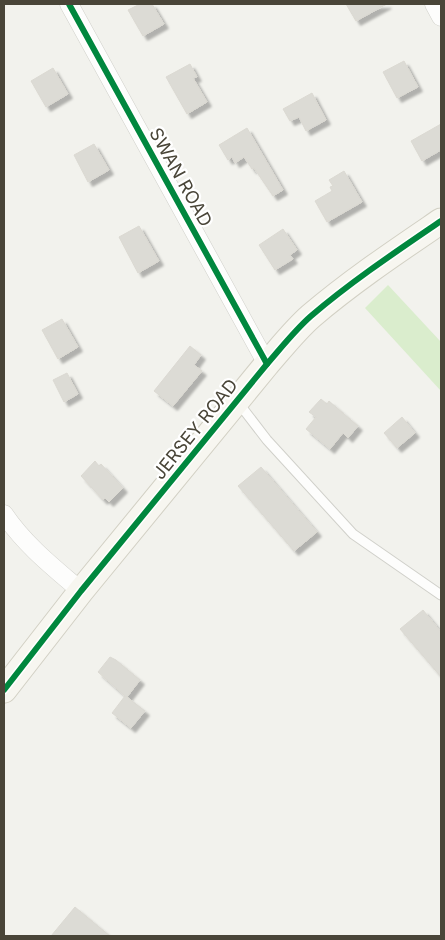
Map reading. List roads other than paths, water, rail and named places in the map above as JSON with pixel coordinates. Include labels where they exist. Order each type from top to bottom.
[{"type":"street","name":"SWAN ROAD","points":[[69,4],[267,364]]},
{"type":"street","points":[[434,4],[441,16]]},
{"type":"street","name":"JERSEY ROAD","points":[[4,690],[81,591],[267,364],[310,317],[349,285],[441,221]]},
{"type":"street","points":[[4,514],[19,536],[81,591]]},
{"type":"lane","points":[[237,401],[267,440],[353,534],[441,595]]}]
